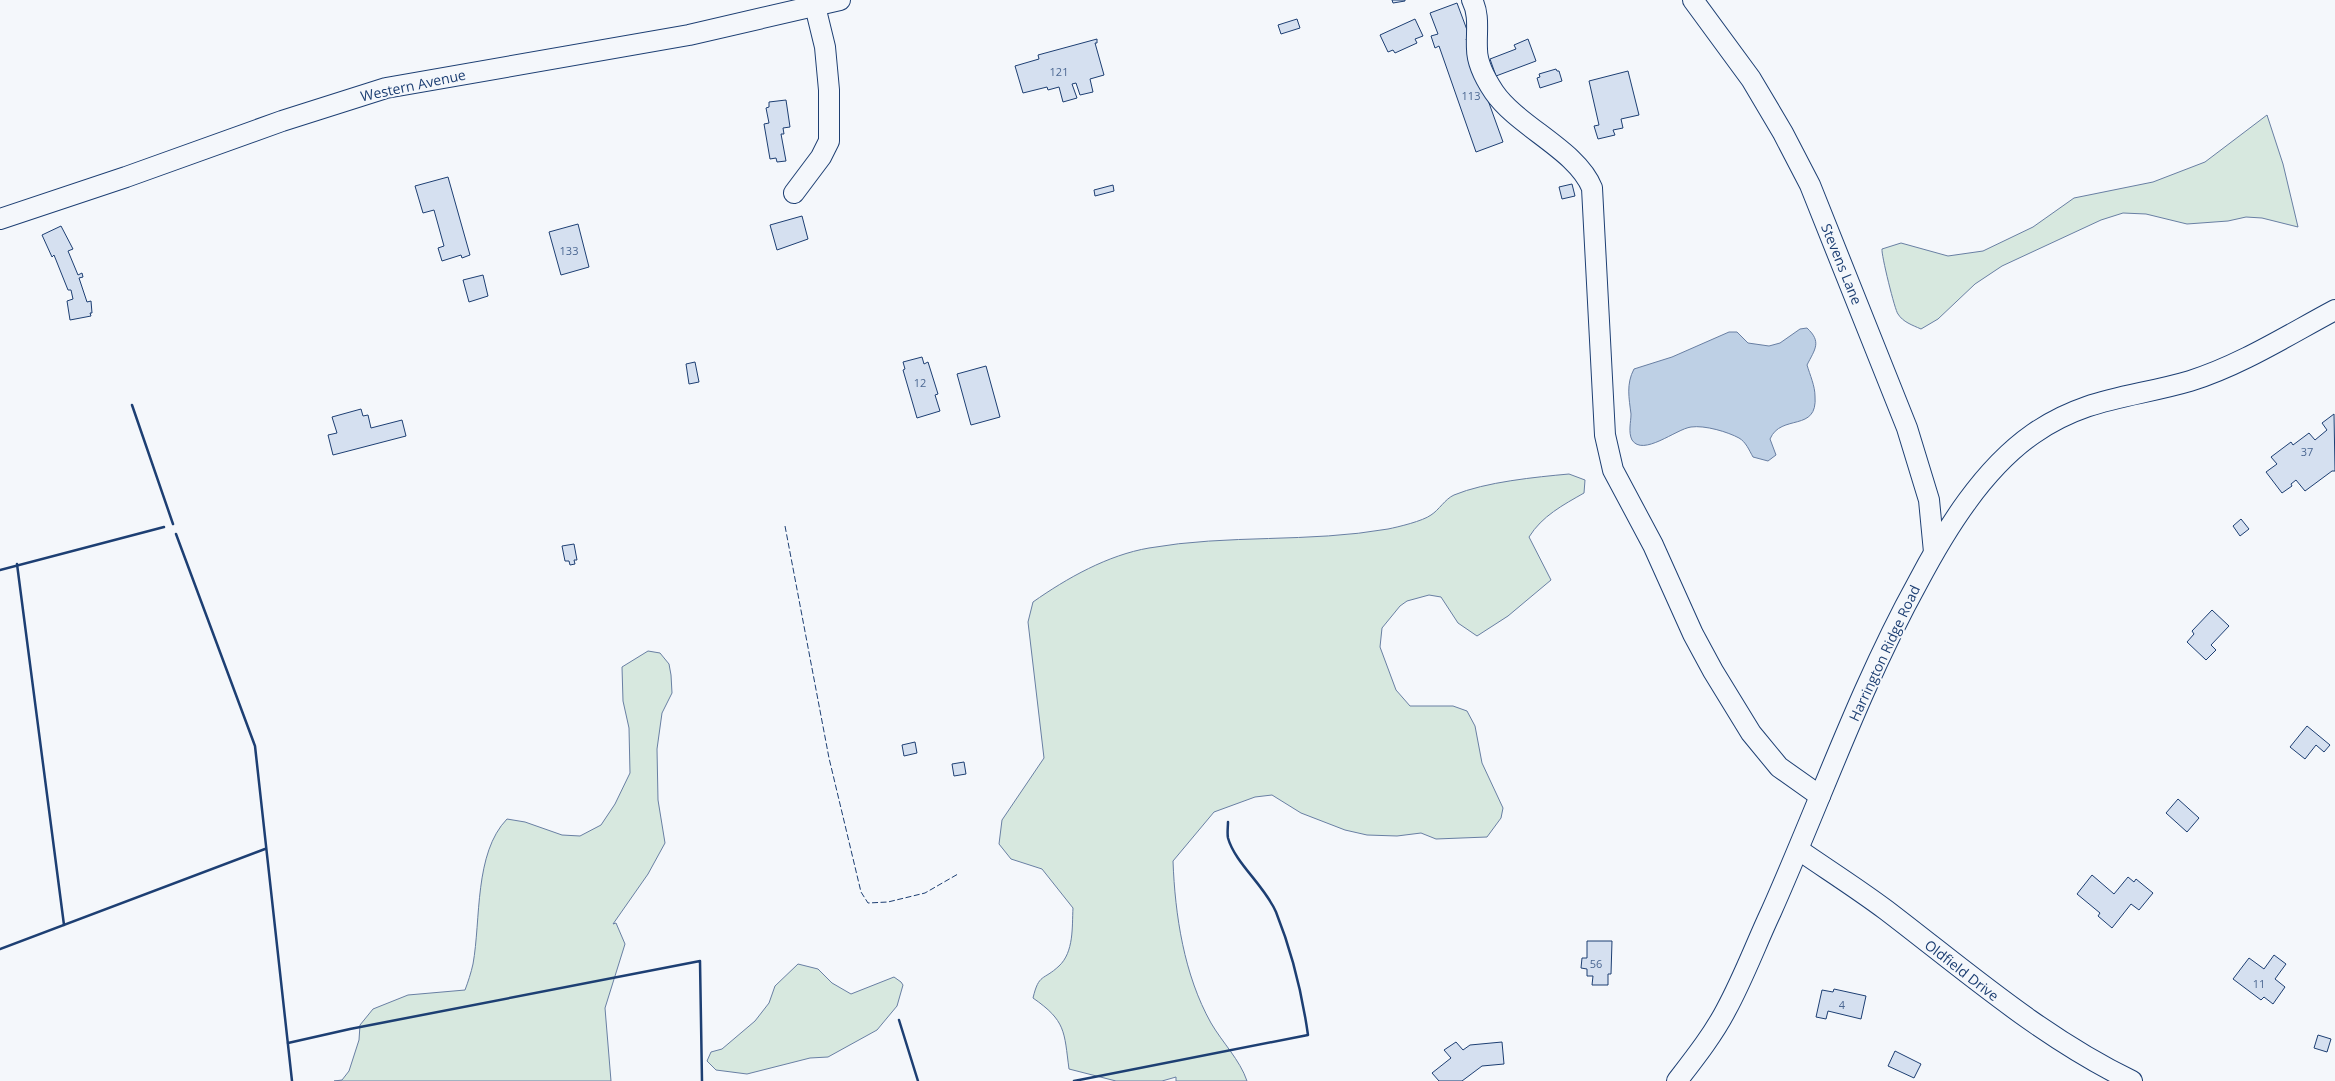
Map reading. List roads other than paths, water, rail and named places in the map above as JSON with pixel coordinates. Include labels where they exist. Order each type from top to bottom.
[{"type":"street","name":"Western Avenue","points":[[0,219],[126,177],[282,121],[386,88],[688,35],[786,6],[815,6],[840,0]]},
{"type":"street","points":[[1472,0],[1477,21],[1479,62],[1494,93],[1520,120],[1578,168],[1588,178],[1592,188],[1599,336],[1604,378],[1605,435],[1613,470],[1653,545],[1693,634],[1712,671],[1752,733],[1779,767],[1820,796]]},
{"type":"street","name":"Stevens Lane","points":[[1693,0],[1751,79],[1783,133],[1810,185],[1907,428],[1929,500],[1934,552]]},
{"type":"street","points":[[794,193],[821,157],[829,141],[828,73],[825,47],[815,6]]},
{"type":"street","name":"Harrington Ridge Road","points":[[1677,1081],[1726,1012],[1799,850],[1820,796],[1897,620],[1934,552],[1966,503],[1997,467],[2031,436],[2063,416],[2096,402],[2189,381],[2230,366],[2335,310]]},
{"type":"street","name":"Oldfield Drive","points":[[1799,850],[1885,909],[1974,980],[2045,1032],[2102,1066],[2132,1081]]},
{"type":"water","points":[[1807,328],[1812,333],[1816,342],[1807,365],[1814,388],[1814,407],[1811,415],[1805,419],[1775,431],[1770,439],[1776,455],[1768,461],[1753,457],[1739,438],[1723,431],[1709,428],[1691,427],[1652,444],[1637,444],[1632,440],[1629,391],[1631,375],[1634,369],[1672,357],[1729,332],[1737,332],[1748,343],[1769,346],[1780,343],[1800,329]]}]
